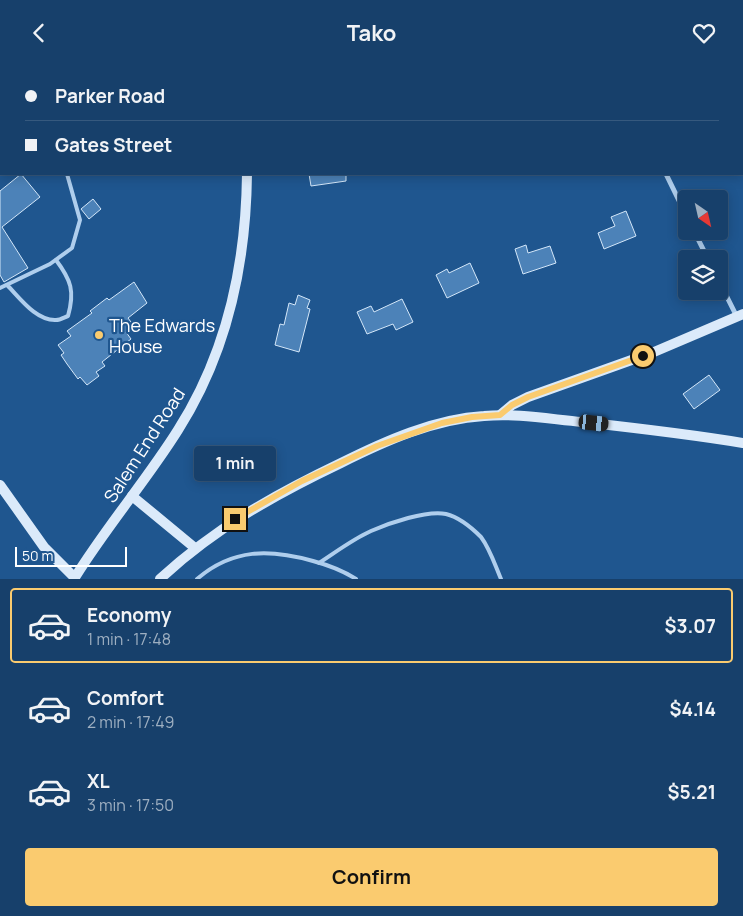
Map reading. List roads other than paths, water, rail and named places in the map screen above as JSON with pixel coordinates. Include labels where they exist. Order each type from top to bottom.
[{"type":"street","name":"Salem End Road","points":[[74,578],[185,419],[204,381],[224,331],[237,282],[246,223],[247,175]]},
{"type":"street","points":[[666,175],[678,199]]},
{"type":"street","points":[[500,415],[512,405],[528,397],[654,352],[740,316],[728,296]]},
{"type":"street","points":[[160,579],[195,548],[226,525],[263,503],[321,472],[377,446],[442,423],[472,417],[500,415],[647,429],[743,443]]},
{"type":"street","points":[[0,485],[44,547],[74,578]]},
{"type":"street","points":[[132,496],[195,548]]},
{"type":"lane","points":[[0,288],[56,260],[72,248],[80,220],[67,175]]},
{"type":"lane","points":[[7,285],[25,304],[42,317],[57,320],[68,316],[72,301],[68,277],[56,260]]},
{"type":"lane","points":[[319,563],[371,531],[402,520],[445,514],[457,519],[480,537],[501,579]]},
{"type":"lane","points":[[197,579],[221,562],[242,555],[268,552],[292,555],[319,563],[344,572],[356,579]]},
{"type":"place","name":"The Edwards House","points":[[99,335]]}]
